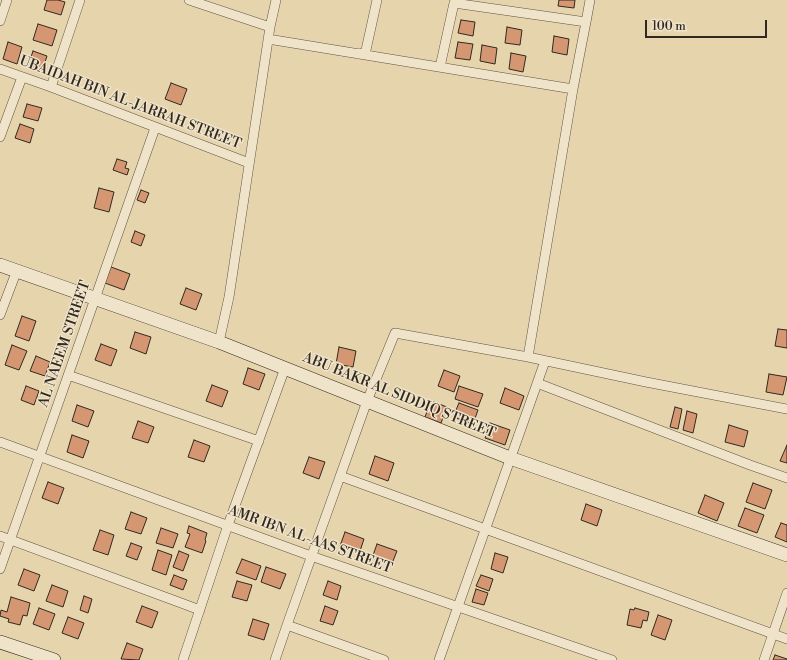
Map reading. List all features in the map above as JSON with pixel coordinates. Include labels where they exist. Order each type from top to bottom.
[{"type":"street","points":[[0,21],[8,0]]},
{"type":"street","points":[[51,87],[80,0]]},
{"type":"street","points":[[189,0],[270,28]]},
{"type":"street","points":[[219,342],[229,297],[249,163],[272,39],[270,28],[276,0]]},
{"type":"street","points":[[272,39],[361,54],[364,53],[369,41],[377,0]]},
{"type":"street","points":[[528,358],[573,88],[590,0]]},
{"type":"street","points":[[440,67],[454,1],[586,22]]},
{"type":"street","points":[[272,39],[573,88]]},
{"type":"street","name":"UBAIDAH BIN AL-JARRAH STREET","points":[[0,69],[249,163]]},
{"type":"street","points":[[0,137],[22,77]]},
{"type":"street","name":"AL NAEEM STREET","points":[[0,569],[155,128]]},
{"type":"street","name":"ABU BAKR AL SIDDIQ STREET","points":[[0,264],[219,342],[510,458],[787,554]]},
{"type":"street","points":[[0,315],[16,270]]},
{"type":"street","points":[[275,660],[286,625],[367,401],[395,333],[787,409]]},
{"type":"street","points":[[439,660],[545,361]]},
{"type":"street","points":[[183,660],[228,525],[285,368]]},
{"type":"street","points":[[68,375],[259,441]]},
{"type":"street","points":[[536,383],[787,478]]},
{"type":"street","name":"AMR IBN AL-AAS STREET","points":[[0,442],[311,556],[612,660]]},
{"type":"street","points":[[340,476],[787,640]]},
{"type":"street","points":[[0,536],[200,610]]},
{"type":"street","points":[[764,660],[787,592]]},
{"type":"street","points":[[457,607],[601,657],[600,660]]},
{"type":"street","points":[[286,625],[384,660]]},
{"type":"street","points":[[0,642],[47,659]]},
{"type":"building","points":[[47,0],[58,0],[65,2],[61,15],[44,10]]},
{"type":"building","points":[[559,0],[575,0],[574,8],[558,6]]},
{"type":"building","points":[[461,20],[475,22],[473,36],[458,33]]},
{"type":"building","points":[[38,24],[57,30],[52,46],[33,40]]},
{"type":"building","points":[[507,27],[522,30],[520,45],[505,43]]},
{"type":"building","points":[[554,36],[569,39],[567,55],[552,52]]},
{"type":"building","points":[[8,42],[22,47],[17,64],[3,59]]},
{"type":"building","points":[[458,42],[473,44],[470,60],[455,58]]},
{"type":"building","points":[[482,45],[497,48],[495,64],[480,61]]},
{"type":"building","points":[[33,51],[47,56],[42,71],[28,66]]},
{"type":"building","points":[[511,53],[526,56],[523,72],[509,69]]},
{"type":"building","points":[[171,83],[187,89],[181,105],[165,99]]},
{"type":"building","points":[[27,104],[42,108],[38,121],[23,117]]},
{"type":"building","points":[[20,124],[34,129],[30,143],[15,138]]},
{"type":"building","points":[[117,159],[127,162],[125,168],[129,169],[127,175],[113,170]]},
{"type":"building","points":[[99,188],[114,192],[109,212],[94,208]]},
{"type":"building","points":[[141,190],[149,193],[145,203],[137,200]]},
{"type":"building","points":[[135,231],[145,235],[141,246],[131,242]]},
{"type":"building","points":[[111,267],[130,274],[124,290],[105,283]]},
{"type":"building","points":[[186,288],[202,294],[196,310],[180,304]]},
{"type":"building","points":[[22,316],[36,321],[29,341],[15,336]]},
{"type":"building","points":[[778,329],[787,330],[787,348],[775,346]]},
{"type":"building","points":[[135,332],[151,337],[146,354],[130,348]]},
{"type":"building","points":[[101,344],[117,350],[111,366],[95,360]]},
{"type":"building","points":[[12,345],[27,351],[19,370],[5,365]]},
{"type":"building","points":[[339,347],[356,351],[353,367],[336,364]]},
{"type":"building","points":[[36,356],[50,362],[45,376],[30,371]]},
{"type":"building","points":[[248,368],[265,374],[259,390],[243,384]]},
{"type":"building","points":[[444,370],[460,376],[454,392],[438,386]]},
{"type":"building","points":[[769,374],[787,377],[783,395],[766,392]]},
{"type":"building","points":[[212,385],[228,391],[222,407],[206,401]]},
{"type":"building","points":[[26,386],[39,391],[34,405],[21,400]]},
{"type":"building","points":[[459,386],[483,394],[478,407],[455,399]]},
{"type":"building","points":[[505,388],[524,396],[519,410],[500,403]]},
{"type":"building","points":[[431,401],[447,407],[441,423],[425,417]]},
{"type":"building","points":[[459,403],[478,410],[473,424],[453,417]]},
{"type":"building","points":[[77,405],[94,411],[88,427],[72,421]]},
{"type":"building","points":[[675,407],[682,409],[678,429],[670,427]]},
{"type":"building","points":[[687,411],[697,414],[693,433],[683,430]]},
{"type":"building","points":[[138,421],[154,427],[148,443],[132,438]]},
{"type":"building","points":[[490,423],[510,430],[505,445],[485,438]]},
{"type":"building","points":[[729,425],[748,431],[744,447],[725,442]]},
{"type":"building","points":[[72,435],[89,441],[83,458],[67,452]]},
{"type":"building","points":[[194,440],[210,446],[204,462],[188,457]]},
{"type":"building","points":[[787,445],[787,463],[780,461]]},
{"type":"building","points":[[375,456],[394,463],[388,481],[369,474]]},
{"type":"building","points":[[309,457],[325,462],[319,479],[303,473]]},
{"type":"building","points":[[48,482],[64,488],[58,504],[42,498]]},
{"type":"building","points":[[753,483],[772,490],[765,509],[746,502]]},
{"type":"building","points":[[705,495],[724,503],[717,521],[698,513]]},
{"type":"building","points":[[586,504],[602,510],[597,526],[581,520]]},
{"type":"building","points":[[745,508],[764,515],[757,533],[738,526]]},
{"type":"building","points":[[131,512],[147,518],[141,534],[125,529]]},
{"type":"building","points":[[781,523],[787,525],[787,542],[775,537]]},
{"type":"building","points":[[189,526],[207,533],[202,553],[185,547],[190,534],[187,533]]},
{"type":"building","points":[[161,528],[178,534],[173,548],[156,543]]},
{"type":"building","points":[[100,530],[114,535],[108,555],[93,550]]},
{"type":"building","points":[[345,532],[364,539],[359,554],[340,546]]},
{"type":"building","points":[[131,543],[142,547],[137,560],[126,556]]},
{"type":"building","points":[[377,544],[397,551],[391,566],[372,558]]},
{"type":"building","points":[[158,550],[172,555],[166,575],[152,570]]},
{"type":"building","points":[[179,551],[189,555],[183,571],[173,567]]},
{"type":"building","points":[[495,553],[508,557],[503,573],[491,569]]},
{"type":"building","points":[[242,559],[261,566],[256,580],[236,573]]},
{"type":"building","points":[[266,567],[286,574],[280,589],[261,582]]},
{"type":"building","points":[[24,569],[40,575],[34,591],[18,585]]},
{"type":"building","points":[[174,575],[187,580],[183,590],[170,585]]},
{"type":"building","points":[[481,575],[493,579],[489,591],[476,586]]},
{"type":"building","points":[[237,581],[252,585],[247,601],[232,597]]},
{"type":"building","points":[[328,581],[341,586],[337,600],[323,595]]},
{"type":"building","points":[[52,585],[68,591],[63,607],[46,601]]},
{"type":"building","points":[[476,589],[488,593],[484,605],[472,602]]},
{"type":"building","points":[[84,596],[92,599],[88,613],[80,610]]},
{"type":"building","points":[[11,597],[30,603],[27,616],[23,615],[20,625],[8,622],[9,619],[0,616],[1,610],[7,612]]},
{"type":"building","points":[[142,606],[158,612],[152,628],[136,622]]},
{"type":"building","points":[[325,606],[338,611],[333,625],[320,621]]},
{"type":"building","points":[[39,608],[55,614],[49,630],[33,624]]},
{"type":"building","points":[[635,608],[649,612],[647,621],[643,620],[641,628],[627,625],[630,609],[634,610]]},
{"type":"building","points":[[658,615],[672,620],[665,640],[651,635]]},
{"type":"building","points":[[68,617],[84,623],[78,639],[62,633]]},
{"type":"building","points":[[253,619],[269,624],[264,640],[248,635]]},
{"type":"building","points":[[127,643],[143,649],[139,660],[121,659]]},
{"type":"building","points":[[775,655],[787,659],[787,660],[773,660]]}]
